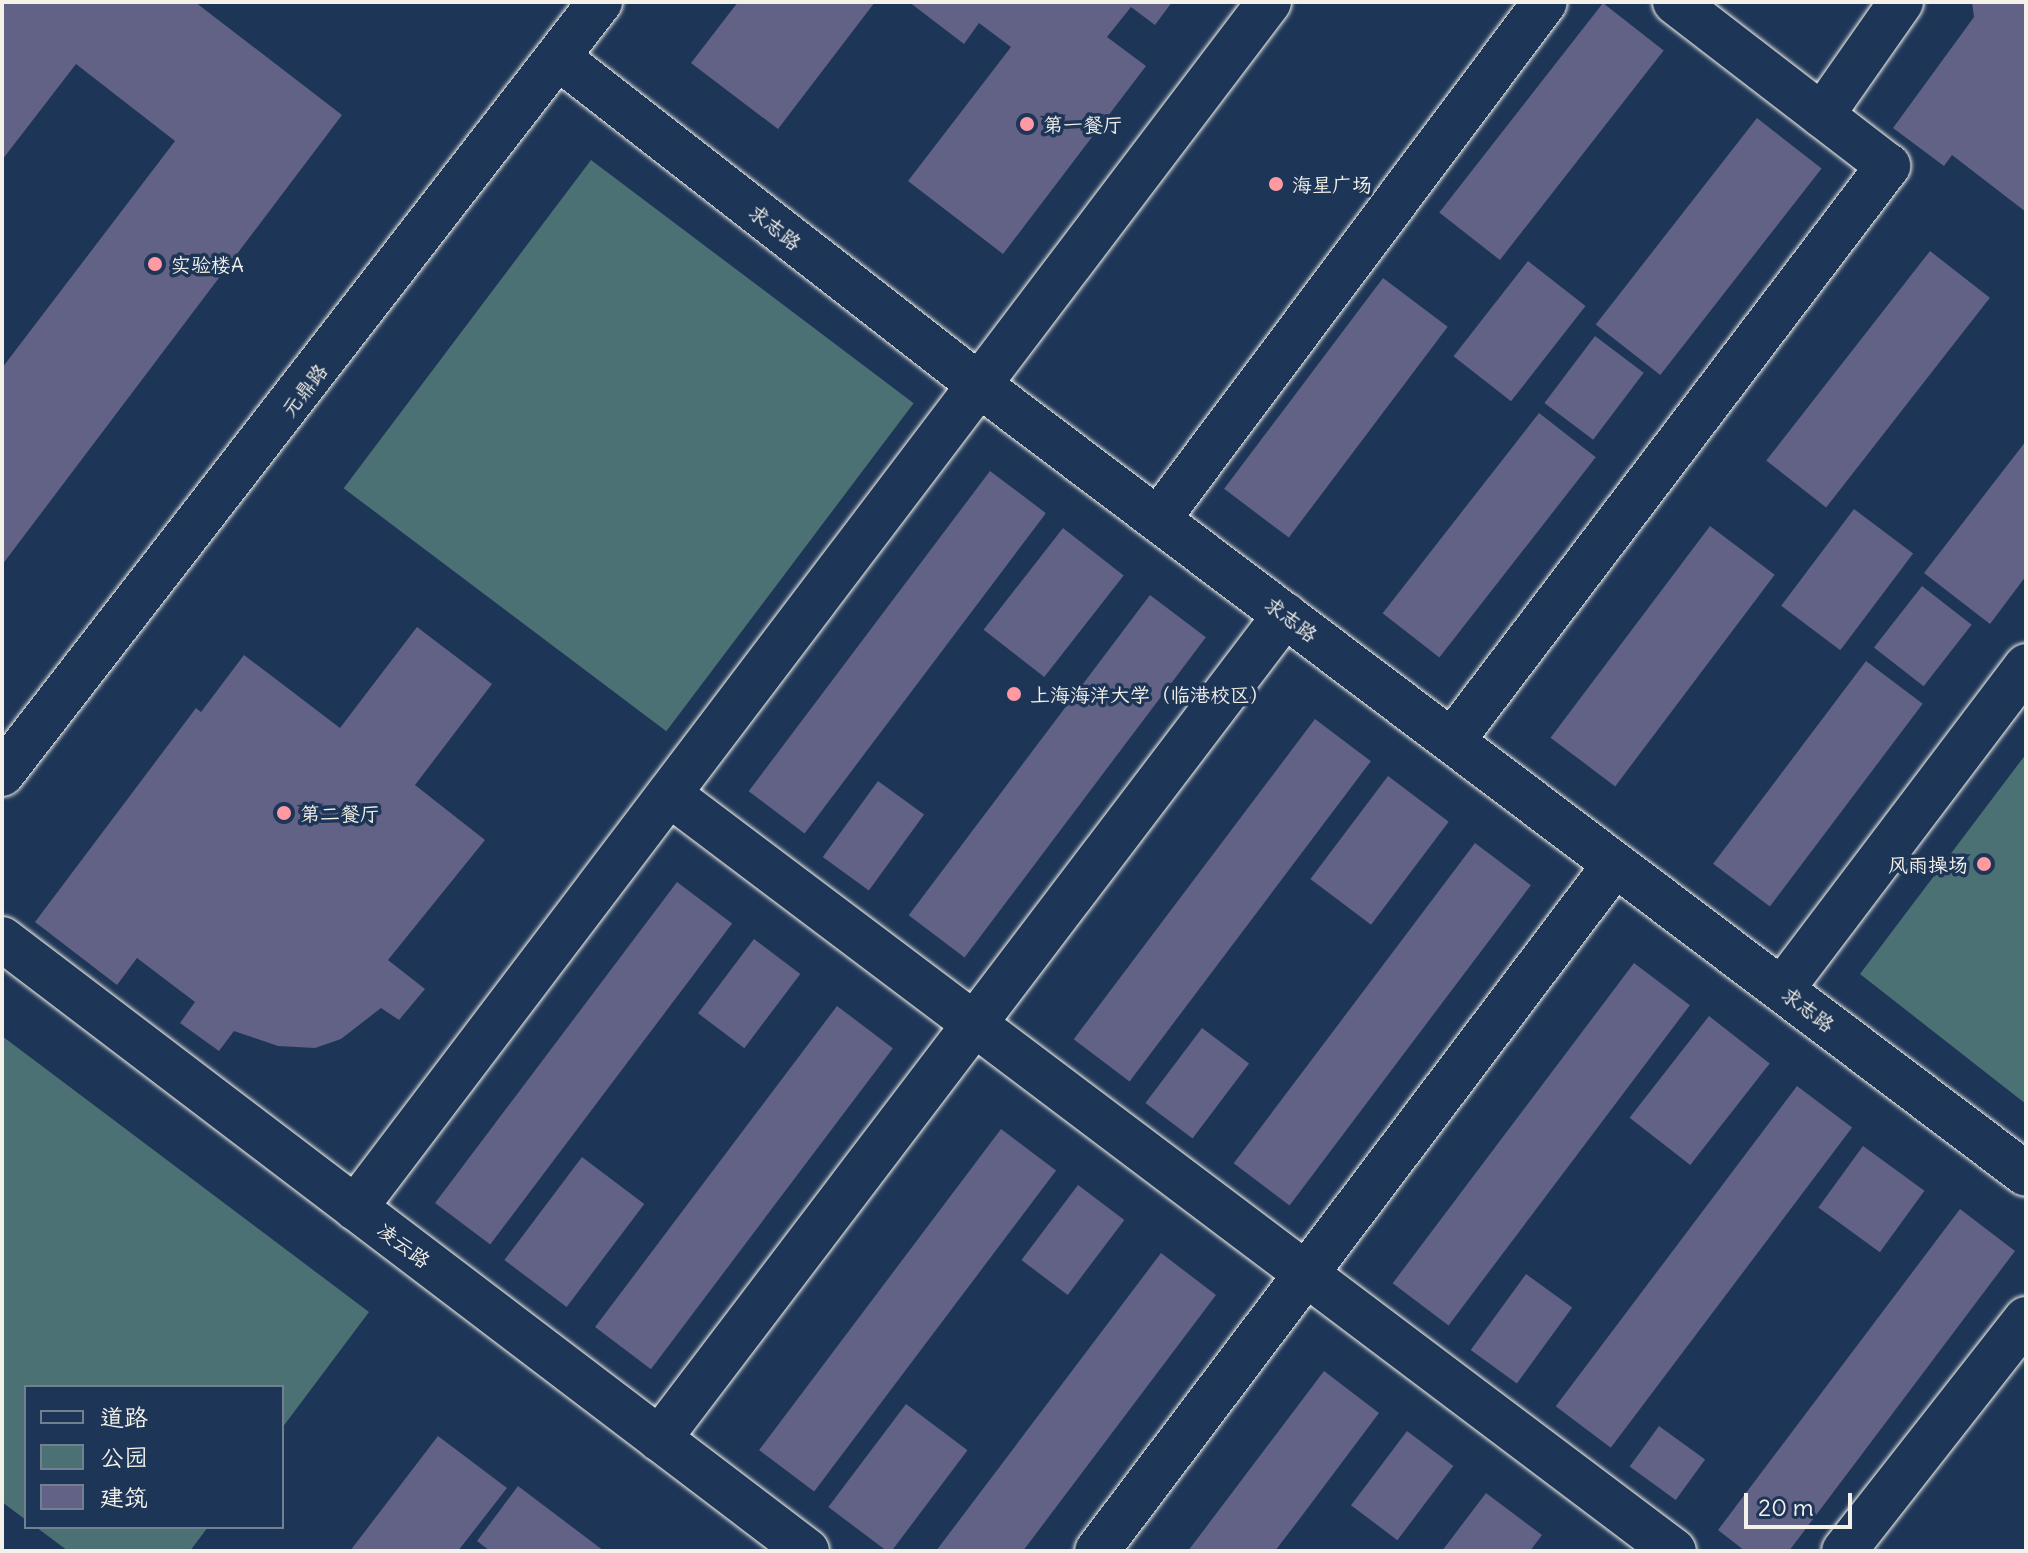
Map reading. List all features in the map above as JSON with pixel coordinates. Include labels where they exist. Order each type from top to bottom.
[{"type":"street","name":"元鼎路","points":[[2,774],[560,59],[600,2]]},
{"type":"street","points":[[355,1208],[1269,2]]},
{"type":"street","points":[[1159,518],[1545,2]]},
{"type":"street","points":[[1452,741],[1888,166],[1675,2]]},
{"type":"street","points":[[1822,115],[1901,2]]},
{"type":"street","name":"求志路","points":[[560,59],[978,384],[2026,1174]]},
{"type":"street","points":[[659,1439],[1285,615]]},
{"type":"street","points":[[1782,989],[2026,666]]},
{"type":"street","points":[[669,794],[1305,1277],[1674,1551]]},
{"type":"street","points":[[1097,1551],[1615,864]]},
{"type":"street","name":"凌云路","points":[[2,939],[807,1551]]},
{"type":"street","points":[[1844,1551],[2026,1319]]},
{"type":"green space","points":[[591,160],[914,403],[666,731],[344,488]]},
{"type":"green space","name":"风雨操场","points":[[2026,754],[2026,1104],[1860,974]]},
{"type":"green space","points":[[2,1036],[369,1312],[284,1425],[284,1385],[24,1385],[24,1518],[2,1502]]},
{"type":"green space","points":[[39,1529],[206,1529],[190,1551],[68,1551]]},
{"type":"building","name":"实验楼A","points":[[2,2],[195,2],[342,115],[2,565],[2,368],[175,141],[76,64],[2,160]]},
{"type":"building","points":[[738,2],[875,2],[778,129],[691,63]]},
{"type":"building","name":"第一餐厅","points":[[909,2],[1172,2],[1155,25],[1131,7],[1107,37],[1146,66],[1003,254],[908,181],[1011,47],[979,23],[964,44]]},
{"type":"building","points":[[1972,2],[2026,2],[2026,212],[1952,155],[1944,166],[1893,128],[1974,17]]},
{"type":"building","points":[[1603,3],[1664,50],[1500,260],[1439,213]]},
{"type":"building","points":[[1757,118],[1822,168],[1660,375],[1596,324]]},
{"type":"building","points":[[1930,251],[1990,298],[1826,507],[1766,461]]},
{"type":"building","points":[[1528,261],[1586,306],[1511,401],[1454,356]]},
{"type":"building","points":[[1383,278],[1448,327],[1289,538],[1224,489]]},
{"type":"building","points":[[1595,336],[1644,373],[1593,440],[1544,403]]},
{"type":"building","points":[[1539,413],[1596,457],[1439,657],[1383,613]]},
{"type":"building","points":[[2026,441],[2026,576],[1990,624],[1924,573]]},
{"type":"building","points":[[990,471],[1046,513],[805,833],[749,791]]},
{"type":"building","points":[[1854,509],[1913,554],[1840,650],[1781,606]]},
{"type":"building","points":[[1710,526],[1775,575],[1615,786],[1551,738]]},
{"type":"building","points":[[1063,528],[1124,575],[1044,677],[984,630]]},
{"type":"building","points":[[1922,586],[1972,625],[1924,686],[1874,647]]},
{"type":"building","points":[[1150,595],[1206,637],[965,957],[909,915]]},
{"type":"building","name":"第二餐厅","points":[[417,627],[492,684],[415,785],[485,840],[388,960],[425,989],[399,1020],[381,1008],[341,1039],[315,1048],[278,1046],[234,1031],[219,1051],[180,1023],[195,1002],[137,958],[117,985],[35,922],[196,708],[201,712],[244,655],[340,728]]},
{"type":"building","points":[[1866,661],[1923,704],[1770,907],[1713,864]]},
{"type":"building","points":[[1315,719],[1371,761],[1130,1081],[1074,1039]]},
{"type":"building","points":[[1388,776],[1449,822],[1371,925],[1310,879]]},
{"type":"building","points":[[878,781],[924,815],[869,891],[823,857]]},
{"type":"building","points":[[1475,843],[1531,885],[1290,1205],[1234,1163]]},
{"type":"building","points":[[677,882],[732,924],[490,1245],[435,1203]]},
{"type":"building","points":[[754,939],[800,974],[744,1048],[698,1013]]},
{"type":"building","points":[[1634,963],[1690,1005],[1449,1325],[1393,1283]]},
{"type":"building","points":[[837,1006],[893,1048],[651,1369],[595,1327]]},
{"type":"building","points":[[1709,1016],[1770,1063],[1690,1165],[1630,1118]]},
{"type":"building","points":[[1202,1028],[1249,1064],[1193,1139],[1145,1103]]},
{"type":"building","points":[[1797,1086],[1852,1128],[1611,1448],[1556,1406]]},
{"type":"building","points":[[1001,1129],[1056,1171],[814,1492],[759,1450]]},
{"type":"building","points":[[1863,1146],[1924,1191],[1880,1252],[1818,1207]]},
{"type":"building","points":[[582,1157],[644,1204],[567,1307],[504,1260]]},
{"type":"building","points":[[1078,1185],[1124,1220],[1068,1295],[1021,1260]]},
{"type":"building","points":[[1960,1209],[2015,1251],[1789,1551],[1745,1551],[1718,1530]]},
{"type":"building","points":[[1161,1253],[1216,1295],[1023,1551],[936,1551]]},
{"type":"building","points":[[1526,1274],[1572,1308],[1517,1384],[1471,1350]]},
{"type":"building","points":[[1324,1371],[1379,1413],[1301,1517],[1275,1551],[1188,1551]]},
{"type":"building","points":[[906,1404],[967,1450],[892,1551],[887,1551],[828,1507]]},
{"type":"building","points":[[1659,1426],[1705,1460],[1676,1500],[1630,1466]]},
{"type":"building","points":[[1407,1431],[1453,1466],[1397,1540],[1351,1505]]},
{"type":"building","points":[[438,1436],[507,1488],[458,1551],[350,1551]]},
{"type":"building","points":[[518,1486],[604,1551],[490,1551],[477,1541]]},
{"type":"building","points":[[1486,1493],[1542,1535],[1530,1551],[1442,1551]]},
{"type":"place","name":"第一餐厅","points":[[1027,124]]},
{"type":"place","name":"海星广场","points":[[1276,184]]},
{"type":"place","name":"实验楼A","points":[[155,264]]},
{"type":"place","name":"上海海洋大学（临港校区）","points":[[1014,694]]},
{"type":"place","name":"第二餐厅","points":[[284,813]]},
{"type":"place","name":"风雨操场","points":[[1984,864]]}]
